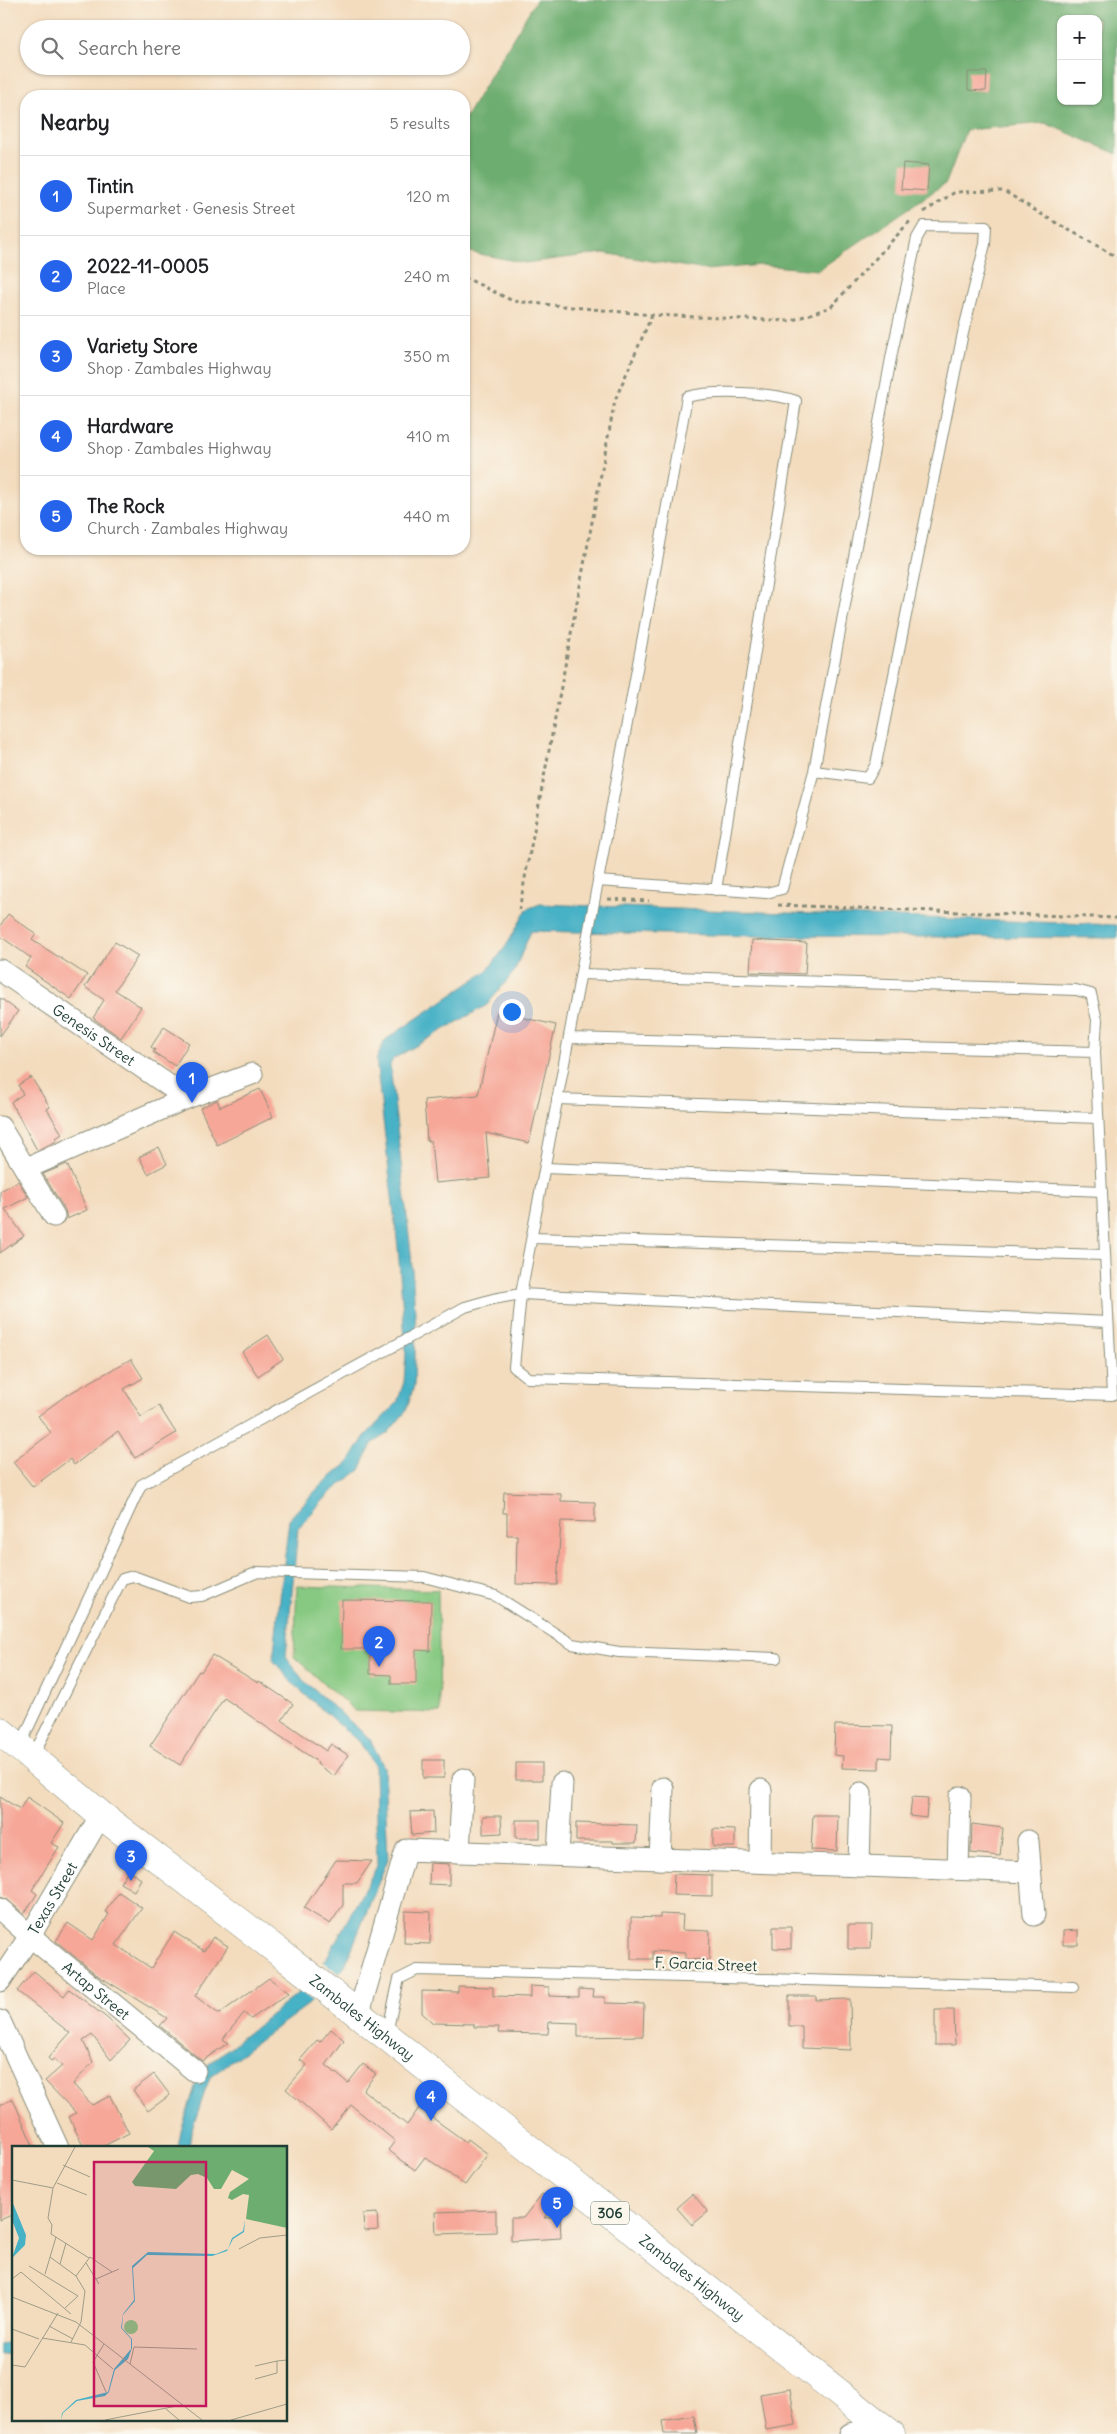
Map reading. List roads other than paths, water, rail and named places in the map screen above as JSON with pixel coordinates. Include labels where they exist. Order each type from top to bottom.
[{"type":"main road","name":"Zambales Highway","points":[[17,1745],[101,1815],[320,1984],[358,2016],[386,2036],[886,2431]]},
{"type":"street","name":"Genesis Street","points":[[0,970],[187,1098]]},
{"type":"street","points":[[27,1168],[187,1098],[252,1074]]},
{"type":"street","points":[[0,1127],[27,1168],[54,1216]]},
{"type":"street","points":[[459,1852],[462,1779]]},
{"type":"street","points":[[558,1855],[562,1783]]},
{"type":"street","points":[[660,1859],[663,1788]]},
{"type":"street","points":[[760,1862],[762,1790]]},
{"type":"street","points":[[859,1866],[860,1793]]},
{"type":"street","points":[[958,1870],[960,1797]]},
{"type":"street","name":"Texas Street","points":[[0,1982],[30,1936],[101,1815]]},
{"type":"street","points":[[1028,1841],[1034,1915]]},
{"type":"street","points":[[358,2016],[406,1850],[1030,1872]]},
{"type":"street","name":"Artap Street","points":[[0,1909],[30,1936],[195,2071]]},
{"type":"street","points":[[0,2022],[57,2146]]},
{"type":"street","points":[[850,2434],[886,2431]]},
{"type":"lane","points":[[598,881],[766,893],[782,889],[814,771],[892,353],[917,238],[924,226],[986,227],[985,244],[963,333],[876,764],[868,778],[814,771]]},
{"type":"lane","points":[[581,974],[1076,990],[1091,994],[1097,1020],[1095,1052],[1112,1395],[528,1378],[514,1367],[521,1294],[687,397],[702,393],[782,396],[796,401],[716,890]]},
{"type":"lane","points":[[569,1038],[1095,1052]]},
{"type":"lane","points":[[558,1099],[1098,1118]]},
{"type":"lane","points":[[545,1168],[1102,1190]]},
{"type":"lane","points":[[532,1238],[1105,1255]]},
{"type":"lane","points":[[17,1745],[141,1485],[465,1307],[521,1294],[1108,1322]]},
{"type":"lane","points":[[17,1745],[122,1579],[133,1576],[190,1598],[202,1596],[258,1572],[424,1577],[496,1596],[572,1644],[619,1652],[776,1658]]},
{"type":"lane","name":"F. Garcia Street","points":[[386,2036],[399,1979],[416,1970],[1072,1987]]},
{"type":"water","points":[[540,904],[1117,925],[1117,938],[756,936],[531,931],[514,972],[487,1005],[393,1059],[390,1065],[411,1253],[416,1328],[414,1386],[406,1411],[388,1433],[372,1444],[360,1470],[330,1493],[298,1528],[286,1656],[303,1680],[370,1739],[384,1767],[388,1859],[344,1968],[309,2004],[210,2077],[191,2132],[189,2146],[178,2146],[181,2131],[200,2071],[297,1994],[326,1959],[377,1866],[375,1767],[361,1744],[293,1684],[273,1660],[289,1519],[320,1486],[349,1462],[365,1436],[397,1403],[404,1382],[406,1352],[398,1248],[376,1060],[385,1040],[487,971],[506,946],[527,909]]},
{"type":"water","points":[[12,2342],[12,2353],[0,2355],[0,2344]]},
{"type":"place","name":"Tintin","points":[[192,1103]]},
{"type":"place","name":"2022-11-0005","points":[[379,1667]]},
{"type":"place","name":"Variety Store","points":[[131,1881]]},
{"type":"place","name":"Hardware","points":[[431,2121]]},
{"type":"place","name":"The Rock","points":[[557,2228]]}]
